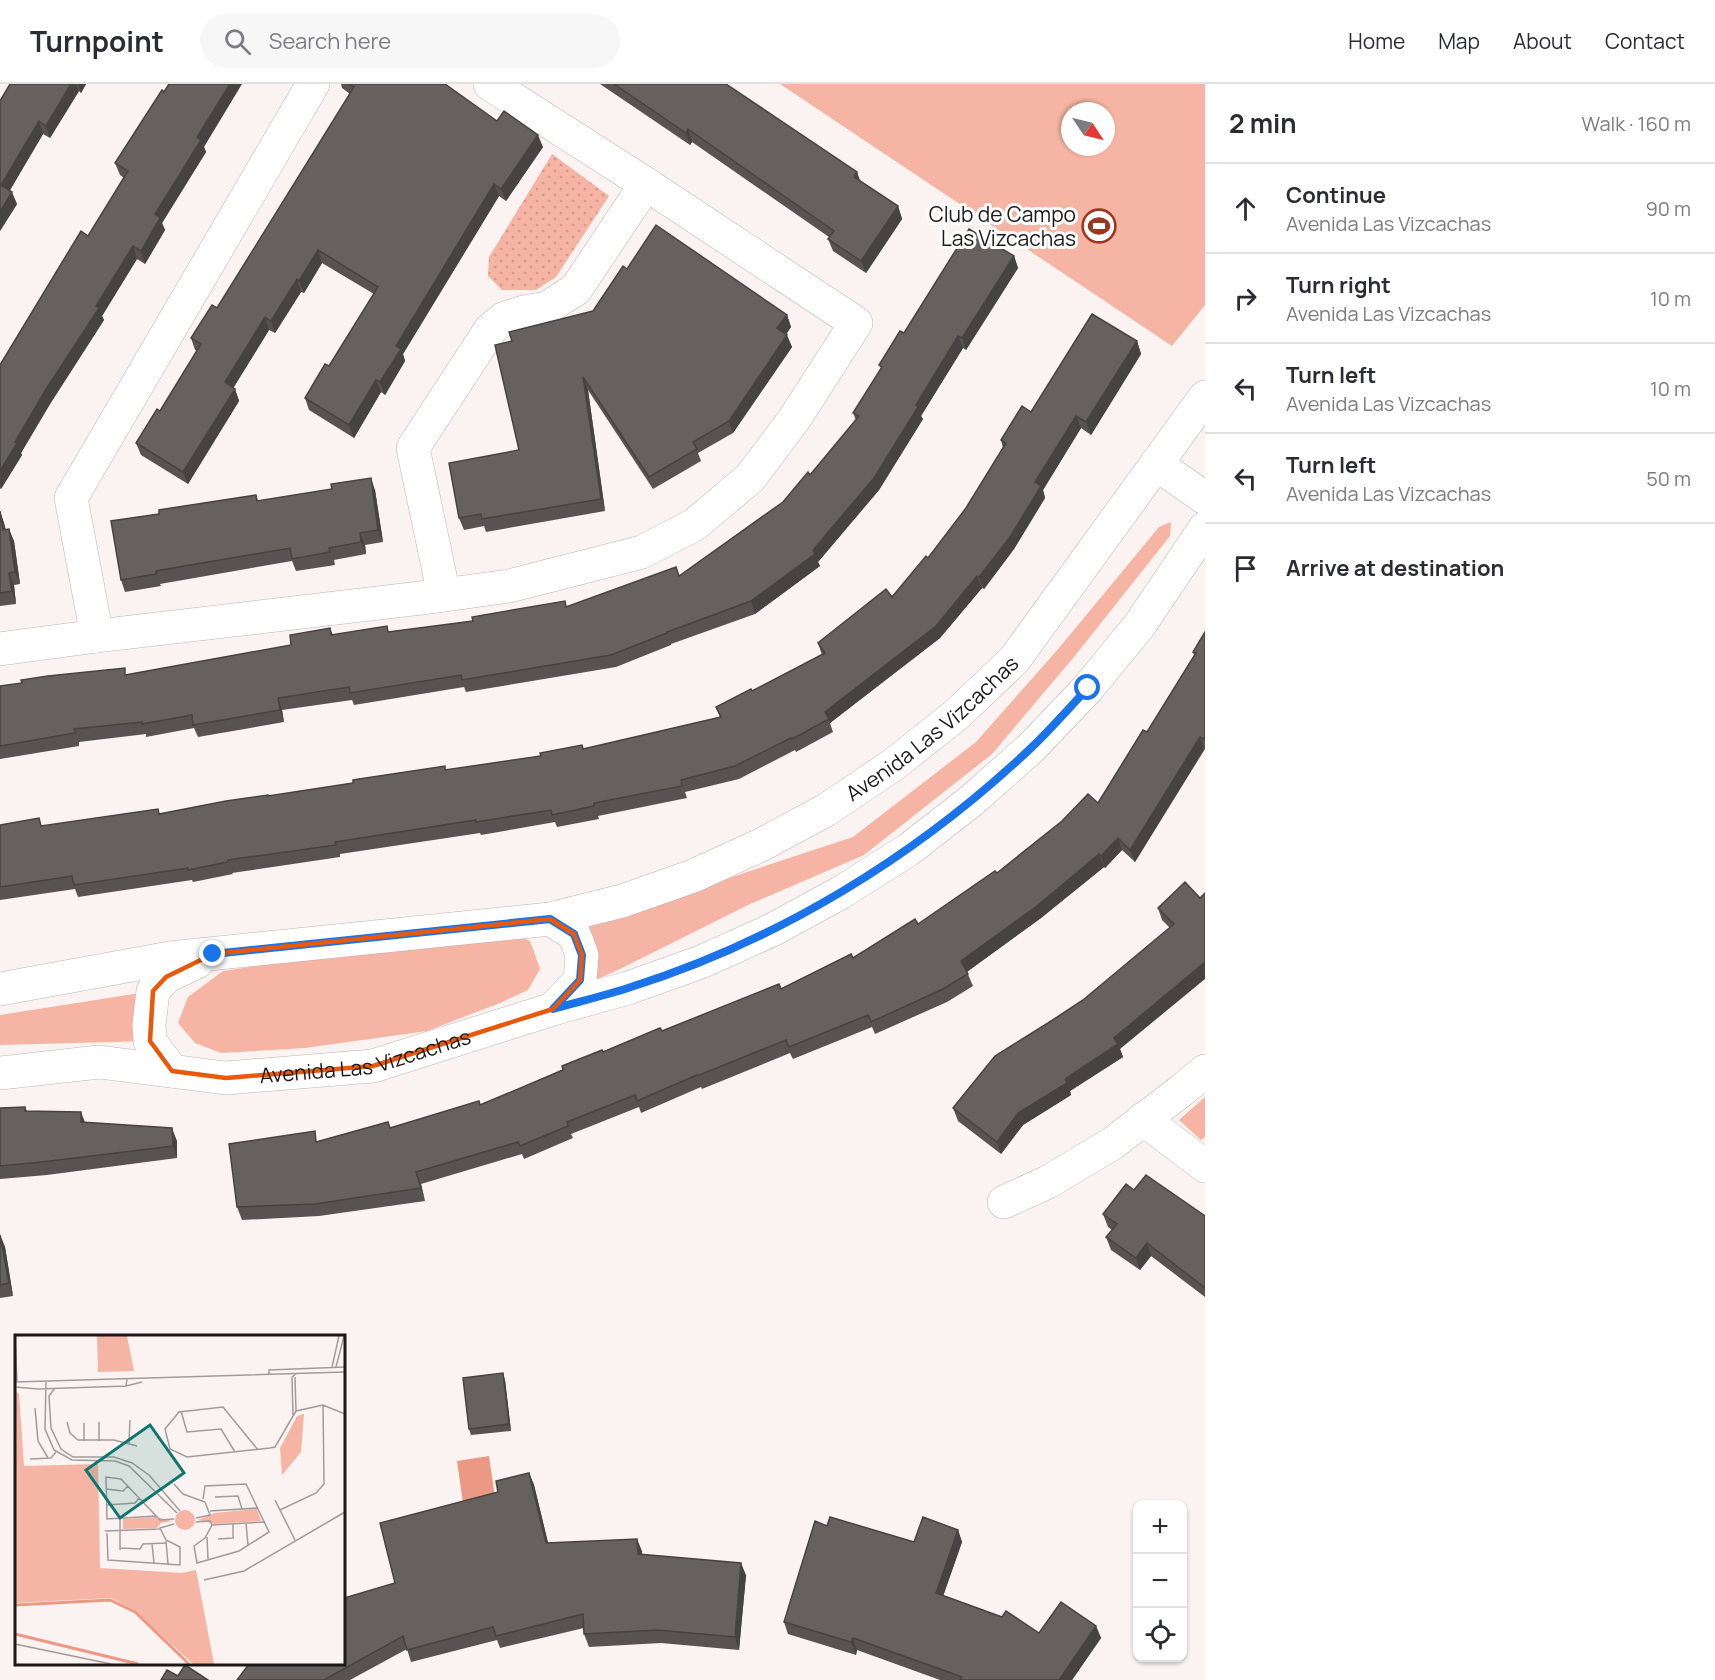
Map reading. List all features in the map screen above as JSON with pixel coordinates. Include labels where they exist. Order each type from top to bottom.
[{"type":"street","points":[[97,636],[71,498],[313,84]]},
{"type":"street","points":[[0,649],[509,586],[642,552],[694,525],[750,477],[795,418],[856,323],[490,84]]},
{"type":"street","points":[[444,595],[413,448],[490,330],[503,319],[547,308],[576,290],[646,184]]},
{"type":"street","name":"Avenida Las Vizcachas","points":[[0,989],[170,958],[550,919],[622,901],[693,876],[751,850],[826,810],[893,765],[956,715],[1014,660],[1205,397]]},
{"type":"street","points":[[1156,464],[1205,498]]},
{"type":"street","name":"Avenida Las Vizcachas","points":[[0,1072],[99,1062],[226,1078],[373,1066],[553,1009],[628,988],[701,962],[772,930],[840,893],[908,850],[971,801],[1032,747],[1088,688],[1139,626],[1205,528]]},
{"type":"street","name":"Avenida Las Vizcachas","points":[[550,919],[574,934],[582,955],[580,980],[553,1009]]},
{"type":"street","name":"Avenida Las Vizcachas","points":[[172,1071],[150,1041],[148,1025],[153,991],[166,977],[213,954]]},
{"type":"street","points":[[1004,1202],[1048,1182],[1113,1143],[1205,1071]]},
{"type":"street","points":[[1143,1119],[1205,1166]]},
{"type":"highlighted area","points":[[550,919],[574,934],[582,955],[580,980],[553,1009],[373,1066],[226,1078],[172,1071],[150,1041],[153,991],[166,977],[213,954]]},
{"type":"shaded area","name":"Club de Campo Las Vizcachas","points":[[780,84],[1205,84],[1205,305],[1172,346]]},
{"type":"shaded area","points":[[552,154],[609,196],[556,277],[536,290],[502,290],[488,276],[489,257]]},
{"type":"shaded area","points":[[1171,522],[1170,536],[1074,657],[992,754],[864,855],[748,905],[580,987],[563,933],[853,837],[976,742],[1059,648],[1159,527]]},
{"type":"shaded area","points":[[508,930],[530,941],[540,969],[528,990],[427,1031],[305,1048],[221,1053],[195,1043],[178,1023],[188,997],[223,971],[430,939]]},
{"type":"shaded area","points":[[153,991],[150,1041],[0,1045],[0,1015]]},
{"type":"shaded area","points":[[1205,1097],[1205,1137],[1201,1140],[1179,1120]]},
{"type":"shaded area","points":[[489,1456],[497,1511],[465,1517],[457,1461]]},
{"type":"building","points":[[10,84],[71,84],[46,126],[39,121],[1,185],[12,192],[0,212],[0,101]]},
{"type":"building","points":[[169,84],[230,84],[197,137],[201,140],[155,214],[160,218],[141,251],[133,246],[96,306],[99,308],[45,391],[0,471],[0,365],[81,231],[88,236],[128,171],[115,163],[162,90],[164,92]]},
{"type":"building","points":[[349,84],[445,84],[497,121],[504,111],[538,135],[501,189],[494,184],[396,346],[401,349],[380,382],[376,380],[349,425],[305,398],[325,364],[329,366],[378,287],[318,250],[271,321],[265,317],[225,382],[235,389],[183,472],[136,443],[157,409],[160,411],[201,344],[191,338],[212,305],[217,308],[354,87]]},
{"type":"building","points":[[614,84],[726,84],[857,172],[854,177],[898,206],[861,261],[828,239],[834,231],[688,129],[686,133]]},
{"type":"building","points":[[656,225],[787,315],[777,328],[787,335],[729,421],[693,442],[697,449],[649,477],[583,377],[601,499],[482,519],[481,514],[459,518],[449,463],[519,450],[495,345],[512,341],[509,332],[593,311],[623,266],[627,269]]},
{"type":"building","points":[[969,229],[1014,256],[962,338],[958,336],[874,478],[813,550],[815,554],[751,601],[611,655],[462,680],[461,675],[350,693],[349,687],[278,698],[280,710],[193,725],[192,715],[142,724],[142,722],[74,729],[75,733],[0,746],[0,686],[22,683],[21,680],[125,668],[125,675],[291,645],[290,635],[330,628],[331,635],[387,626],[388,632],[473,621],[472,617],[565,601],[566,607],[676,567],[679,576],[783,502],[808,472],[810,475],[859,416],[853,413],[882,367],[879,365],[900,331],[904,333]]},
{"type":"building","points":[[1092,314],[1137,341],[1086,422],[1076,416],[1035,482],[1041,486],[1010,537],[936,626],[825,712],[829,719],[792,739],[735,766],[681,780],[682,786],[594,803],[594,806],[552,815],[551,810],[476,822],[476,820],[335,842],[336,845],[228,860],[228,862],[188,870],[188,868],[74,885],[72,876],[0,887],[0,825],[39,818],[41,826],[158,809],[159,814],[226,801],[353,783],[353,780],[445,766],[445,770],[541,756],[540,753],[582,745],[583,749],[721,717],[716,707],[825,653],[818,643],[886,589],[892,597],[926,556],[928,558],[966,508],[1006,443],[1001,440],[1022,406],[1031,412]]},
{"type":"building","points":[[371,478],[378,530],[360,533],[361,542],[329,548],[330,552],[292,559],[290,548],[156,571],[156,574],[121,580],[111,521],[159,514],[159,510],[256,495],[257,501],[332,489],[331,484]]},
{"type":"building","points":[[0,511],[3,530],[9,529],[15,572],[9,573],[12,591],[0,593]]},
{"type":"building","points":[[1205,632],[1205,737],[1204,739],[1200,737],[1130,850],[1118,838],[1101,856],[1099,854],[1037,906],[961,961],[968,974],[943,989],[871,1022],[868,1015],[789,1047],[786,1040],[637,1101],[635,1095],[567,1122],[568,1126],[520,1146],[518,1142],[416,1172],[421,1188],[315,1204],[237,1207],[229,1144],[315,1131],[316,1142],[388,1122],[390,1128],[479,1101],[480,1105],[563,1070],[562,1066],[602,1050],[603,1052],[660,1028],[662,1031],[779,984],[781,989],[851,954],[853,958],[915,919],[918,924],[995,871],[997,873],[1062,821],[1088,794],[1098,803],[1143,730],[1147,732],[1196,653],[1193,652]]},
{"type":"building","points":[[1185,882],[1200,898],[1205,893],[1205,962],[1114,1038],[1118,1044],[1065,1079],[1067,1083],[1018,1113],[997,1142],[953,1108],[995,1056],[1083,1000],[1174,924],[1158,908]]},
{"type":"building","points":[[25,1107],[25,1111],[81,1112],[81,1122],[172,1128],[173,1146],[0,1166],[0,1108]]},
{"type":"building","points":[[1146,1175],[1205,1216],[1205,1288],[1147,1243],[1136,1258],[1106,1237],[1117,1224],[1103,1214],[1126,1184],[1134,1190]]},
{"type":"building","points":[[0,1235],[9,1283],[0,1285]]},
{"type":"building","points":[[503,1373],[509,1424],[469,1429],[463,1378]]},
{"type":"building","points":[[529,1473],[546,1543],[637,1539],[638,1554],[741,1563],[735,1637],[657,1630],[584,1634],[583,1614],[496,1636],[493,1627],[407,1650],[403,1636],[324,1680],[237,1680],[248,1665],[345,1665],[345,1598],[395,1583],[380,1523],[498,1492],[496,1481]]},
{"type":"building","points":[[830,1517],[914,1542],[923,1517],[958,1530],[936,1593],[1002,1617],[1006,1611],[1039,1633],[1061,1602],[1096,1626],[1059,1680],[960,1680],[962,1677],[853,1638],[851,1642],[784,1622],[815,1521],[827,1526]]},
{"type":"building","points":[[185,1665],[208,1680],[161,1680],[167,1670],[178,1676]]},
{"type":"place","name":"Club de Campo Las Vizcachas","points":[[1099,226]]},
{"type":"route","points":[[213,954],[550,919],[574,934],[582,955],[580,980],[553,1009],[628,988],[701,962],[772,930],[840,893],[908,850],[971,801],[1032,747],[1088,688]]}]
